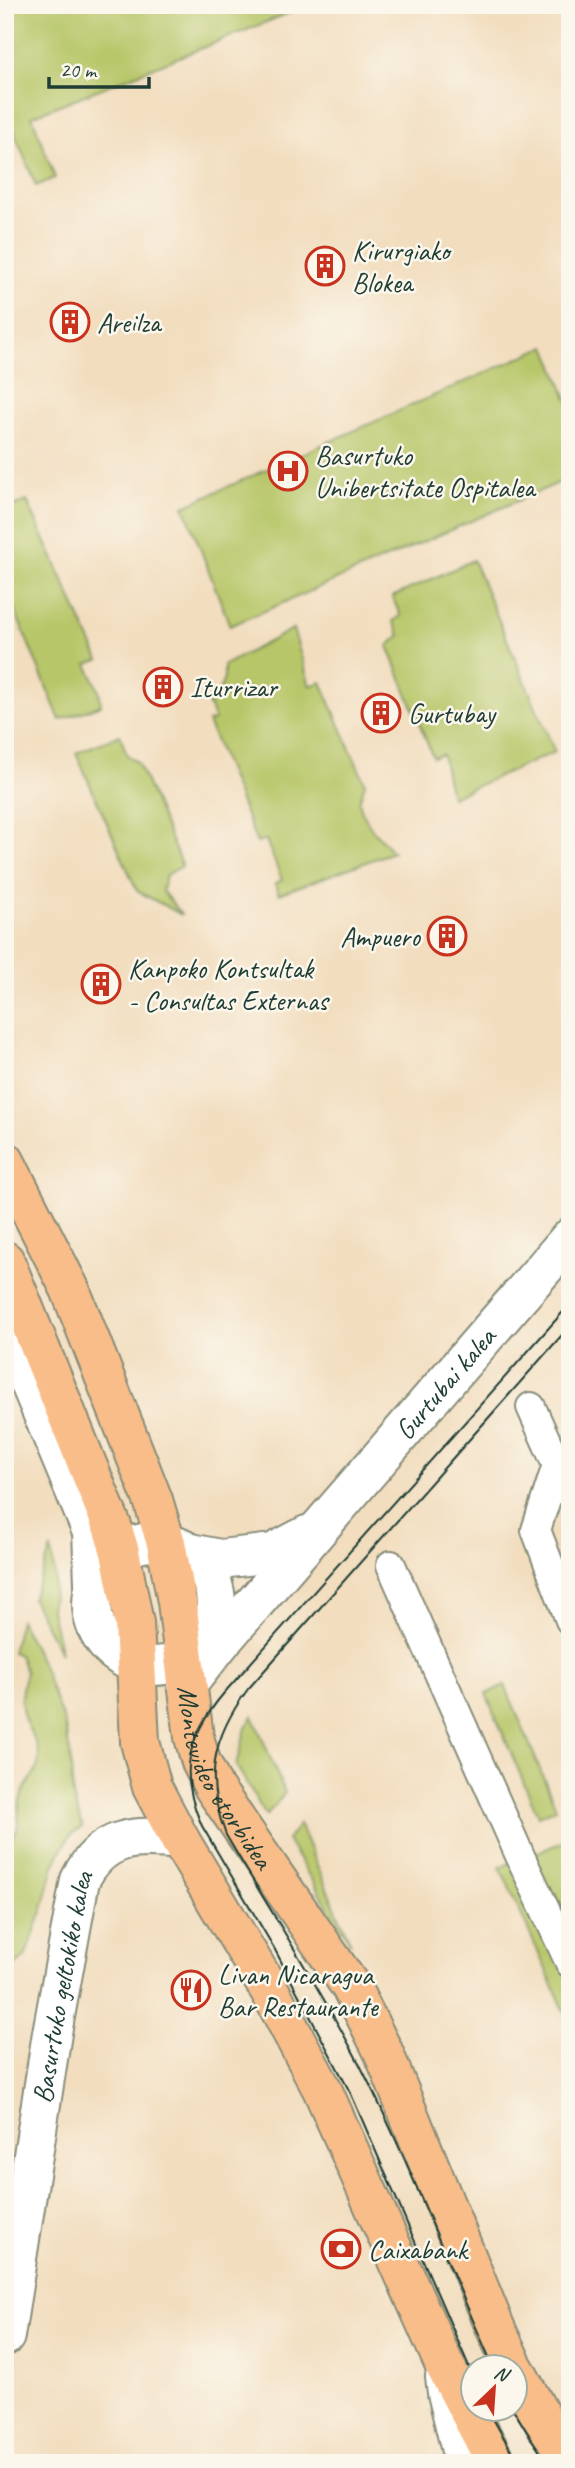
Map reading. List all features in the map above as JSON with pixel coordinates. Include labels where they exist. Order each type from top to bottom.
[{"type":"main road","name":"Montevideo etorbidea","points":[[5,1161],[69,1289],[153,1500],[178,1548],[177,1602],[191,1663],[194,1737],[201,1762],[214,1788],[351,1987],[383,2051],[506,2352]]},
{"type":"main road","name":"Montevideo etorbidea","points":[[5,1261],[120,1552],[134,1623],[140,1742],[152,1787],[180,1840],[270,1991],[322,2089],[444,2364],[496,2463]]},
{"type":"main road","name":"Montevideo etorbidea","points":[[530,2398],[546,2426],[570,2456]]},
{"type":"street","name":"Gurtubai kalea","points":[[191,1663],[237,1623],[570,1238]]},
{"type":"street","points":[[5,1324],[92,1532],[94,1583],[91,1603],[94,1623],[103,1641],[135,1664],[151,1667],[191,1663]]},
{"type":"street","points":[[531,1407],[557,1465],[536,1530],[570,1619]]},
{"type":"street","name":"Gurtubai kalea","points":[[120,1552],[142,1542],[220,1559],[273,1553],[321,1527]]},
{"type":"street","points":[[94,1583],[104,1565],[120,1552]]},
{"type":"street","points":[[391,1565],[520,1858],[570,1963]]},
{"type":"street","name":"Basurtuko geltokiko kalea","points":[[5,2336],[52,2034],[80,1880],[89,1861],[125,1839],[146,1836],[180,1840]]},
{"type":"street","points":[[444,2364],[447,2393],[464,2463]]},
{"type":"green space","points":[[5,5],[309,5],[32,116],[55,178],[36,186],[5,109]]},
{"type":"green space","points":[[546,346],[570,406],[570,478],[230,626],[184,506]]},
{"type":"green space","points":[[27,501],[99,660],[87,664],[99,691],[101,705],[60,720],[5,587],[5,509]]},
{"type":"green space","points":[[473,560],[555,752],[451,797],[442,754],[433,757],[388,646],[400,635],[393,621],[401,616],[392,597]]},
{"type":"green space","points":[[293,629],[310,686],[321,682],[365,783],[359,802],[363,814],[372,829],[393,852],[279,894],[275,884],[282,880],[266,840],[257,843],[208,722],[215,720],[208,703],[216,700],[224,678],[224,665]]},
{"type":"green space","points":[[120,735],[127,755],[138,763],[182,866],[166,875],[162,891],[182,915],[137,891],[76,753]]},
{"type":"green space","points":[[51,1549],[55,1577],[51,1610],[61,1654],[32,1599]]},
{"type":"green space","points":[[20,1620],[40,1660],[64,1722],[70,1752],[73,1796],[82,1827],[69,1837],[54,1865],[43,1909],[25,1957],[5,1975],[5,1846],[17,1829],[20,1801],[39,1762],[36,1743],[24,1718],[22,1705],[26,1672],[19,1655],[12,1652]]},
{"type":"green space","points":[[505,1685],[556,1808],[538,1816],[486,1694]]},
{"type":"green space","points":[[253,1716],[285,1793],[266,1816],[236,1765],[246,1728]]},
{"type":"green space","points":[[299,1824],[351,1944],[287,1840]]},
{"type":"green space","points":[[570,1839],[570,2023],[500,1867]]},
{"type":"tram line","points":[[463,2352],[351,2094],[274,1948],[202,1826],[190,1789],[190,1756],[202,1725],[224,1693],[570,1304]]},
{"type":"tram line","points":[[487,2352],[412,2177],[360,2065],[226,1835],[215,1795],[215,1759],[226,1724],[248,1689],[570,1326]]},
{"type":"tram line","points":[[495,2422],[518,2463]]},
{"type":"tram line","points":[[521,2422],[547,2463]]},
{"type":"place","name":"Kirurgiako Blokea","points":[[325,266]]},
{"type":"place","name":"Areilza","points":[[70,322]]},
{"type":"place","name":"Basurtuko Unibertsitate Ospitalea","points":[[288,471]]},
{"type":"place","name":"Iturrizar","points":[[163,687]]},
{"type":"place","name":"Gurtubay","points":[[381,713]]},
{"type":"place","name":"Ampuero","points":[[447,936]]},
{"type":"place","name":"Kanpoko Kontsultak - Consultas Externas","points":[[101,984]]},
{"type":"place","name":"Livan Nicaragua Bar Restaurante","points":[[191,1990]]},
{"type":"place","name":"Caixabank","points":[[341,2249]]}]
